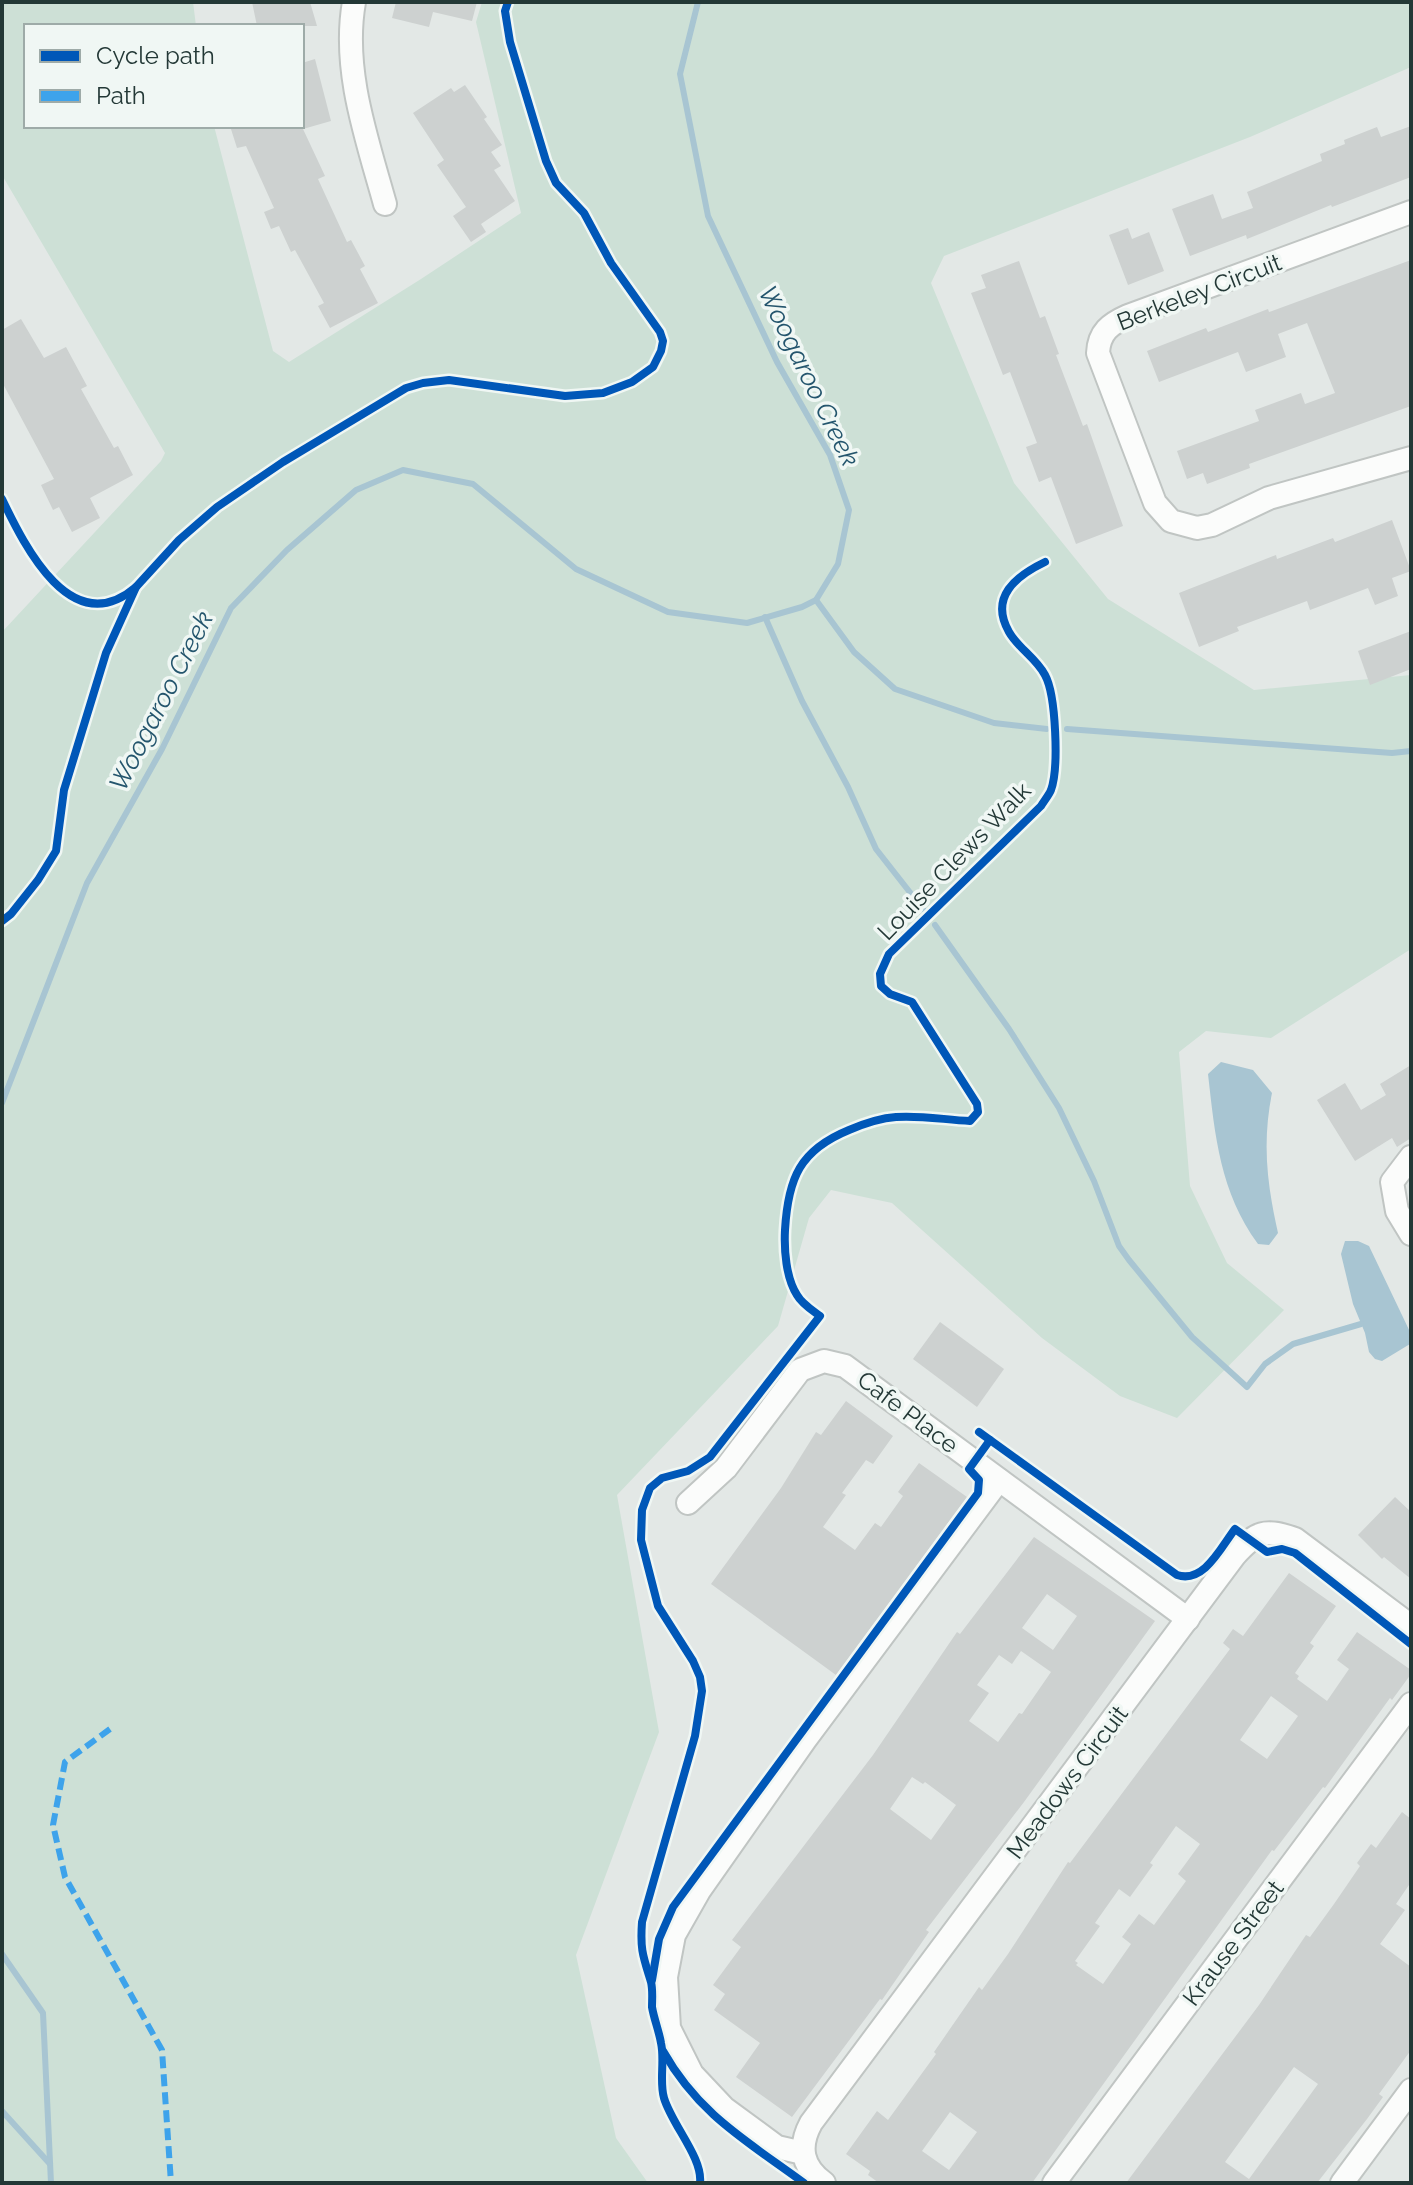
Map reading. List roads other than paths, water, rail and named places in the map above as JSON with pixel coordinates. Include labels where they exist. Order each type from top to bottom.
[{"type":"street","points":[[354,2],[350,26],[357,102],[385,204]]},
{"type":"street","name":"Berkeley Circuit","points":[[1411,212],[1128,316],[1103,332],[1098,353],[1155,503],[1171,521],[1197,528],[1212,525],[1269,498],[1411,458]]},
{"type":"street","points":[[1411,1157],[1392,1182],[1397,1211],[1411,1234]]},
{"type":"street","name":"Cafe Place","points":[[688,1503],[726,1468],[800,1370],[824,1361],[845,1366],[1188,1619]]},
{"type":"street","points":[[824,2183],[806,2165],[803,2153],[777,2147],[724,2108],[692,2074],[669,2028],[666,1977],[674,1935],[699,1891],[805,1740],[999,1480]]},
{"type":"street","name":"Meadows Circuit","points":[[803,2153],[803,2138],[811,2123],[1249,1540],[1273,1531],[1295,1539],[1411,1626]]},
{"type":"street","name":"Krause Street","points":[[1054,2183],[1411,1704]]},
{"type":"street","points":[[1343,2183],[1411,2090]]},
{"type":"water","points":[[1221,1062],[1253,1070],[1272,1093],[1267,1129],[1267,1163],[1278,1233],[1269,1245],[1258,1244],[1245,1224],[1221,1163],[1208,1074]]},
{"type":"water","points":[[1345,1241],[1358,1241],[1369,1246],[1411,1334],[1410,1344],[1382,1361],[1369,1352],[1353,1304],[1341,1254]]},
{"type":"waterway","name":"Woogaroo Creek","points":[[2,1103],[87,883],[162,749],[231,608],[287,550],[356,490],[403,470],[473,484],[576,569],[668,612],[747,623],[816,600],[838,564],[849,510],[830,455],[777,362],[708,216],[680,74],[698,2]]},
{"type":"waterway","points":[[816,600],[854,652],[895,689],[994,723],[1047,729]]},
{"type":"waterway","points":[[765,617],[802,701],[848,787],[876,849],[923,909]]},
{"type":"waterway","points":[[1067,729],[1392,753],[1411,751]]},
{"type":"waterway","points":[[935,925],[1009,1029],[1059,1108],[1094,1181],[1119,1246],[1192,1337],[1247,1387],[1265,1364],[1293,1344],[1361,1324]]},
{"type":"waterway","name":"Woogaroo Creek","points":[[2,1954],[43,2013],[51,2183]]},
{"type":"waterway","points":[[2,2111],[50,2164]]}]
